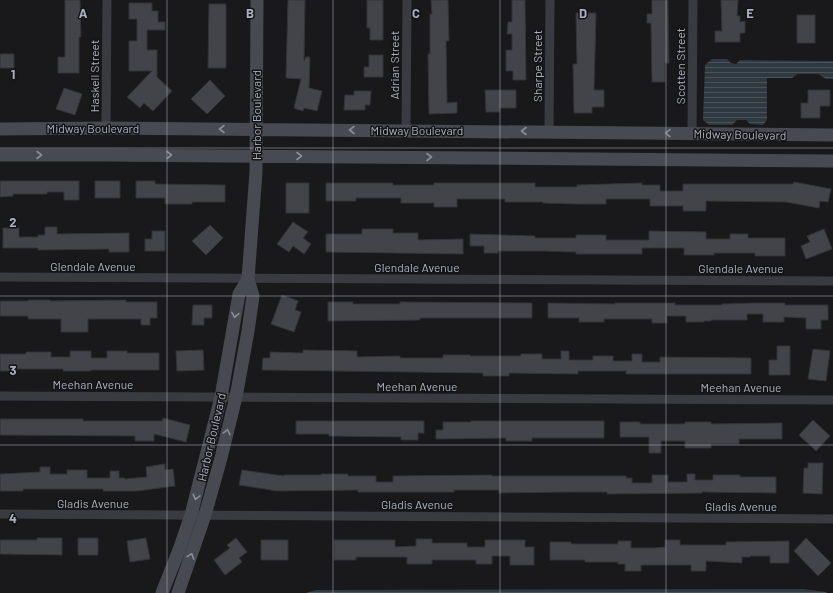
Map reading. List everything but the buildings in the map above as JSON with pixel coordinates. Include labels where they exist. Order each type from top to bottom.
[{"type":"street","name":"Haskell Street","points":[[106,128],[107,0]]},
{"type":"street","name":"Harbor Boulevard","points":[[178,593],[205,515],[221,458],[236,397],[253,296],[248,279],[256,156],[257,0]]},
{"type":"street","name":"Adrian Street","points":[[406,130],[407,0]]},
{"type":"street","name":"Sharpe Street","points":[[549,131],[550,0]]},
{"type":"street","name":"Scotten Street","points":[[692,133],[693,0]]},
{"type":"street","name":"Midway Boulevard","points":[[0,129],[106,128],[549,131],[833,135]]},
{"type":"street","points":[[0,155],[833,161]]},
{"type":"street","name":"Glendale Avenue","points":[[0,277],[833,281]]},
{"type":"street","name":"Harbor Boulevard","points":[[162,593],[191,515],[221,397],[239,294],[248,279]]},
{"type":"street","name":"Meehan Avenue","points":[[0,396],[833,400]]},
{"type":"street","name":"Gladis Avenue","points":[[0,514],[833,519]]},
{"type":"shaded area","points":[[712,59],[727,59],[731,63],[736,64],[740,60],[833,61],[833,79],[826,79],[818,74],[798,74],[792,78],[767,78],[767,120],[763,125],[750,124],[746,120],[737,120],[732,125],[709,125],[703,120],[705,65]]},
{"type":"shaded area","points":[[804,589],[827,593],[306,593],[316,590]]}]
